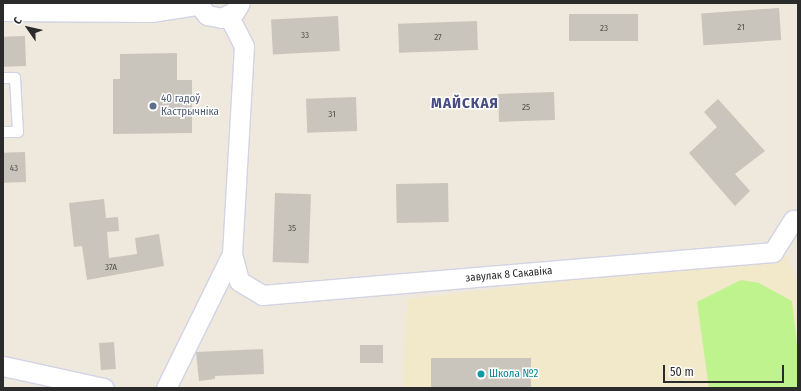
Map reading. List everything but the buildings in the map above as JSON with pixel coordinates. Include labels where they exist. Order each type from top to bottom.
[{"type":"street","points":[[3,11],[151,12],[197,4],[214,18],[234,9],[244,46],[232,254],[166,388]]},
{"type":"street","name":"завулак 8 Сакавіка","points":[[232,254],[239,281],[262,295],[772,252],[796,225]]},
{"type":"street","points":[[3,366],[104,388]]},
{"type":"lane","points":[[3,78],[15,78],[18,132],[3,132]]},
{"type":"shaded area","points":[[788,256],[798,287],[798,388],[403,388],[407,299]]},
{"type":"green space","points":[[741,280],[759,283],[792,301],[798,353],[798,388],[709,388],[697,302]]},
{"type":"place","name":"40 гадоў Кастрычніка","points":[[153,106]]},
{"type":"place","name":"Школа №2","points":[[481,374]]},
{"type":"district","name":"МАЙСКАЯ","points":[[465,104]]}]
